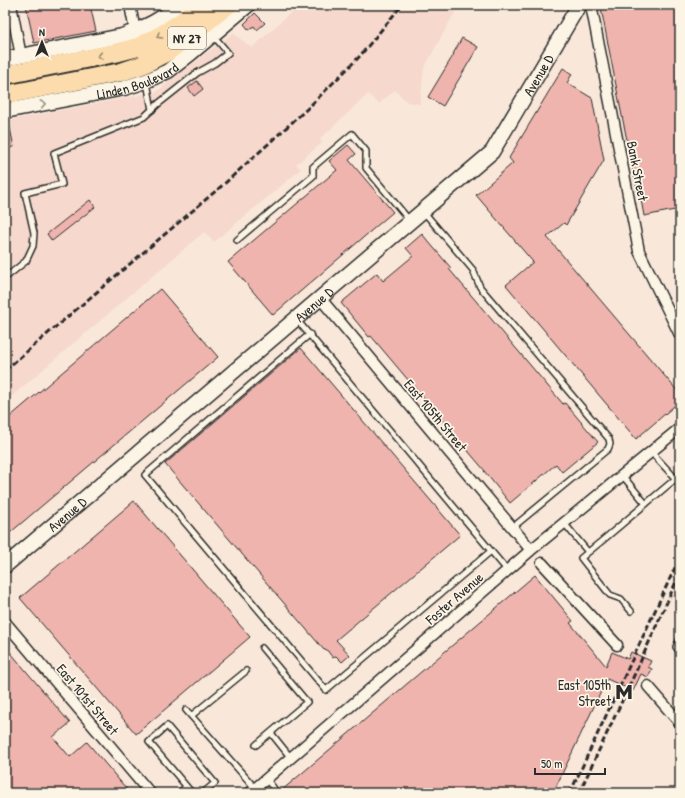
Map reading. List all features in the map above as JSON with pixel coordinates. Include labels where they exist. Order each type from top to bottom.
[{"type":"highway","name":"Linden Boulevard","points":[[5,75],[116,53],[136,39],[166,32],[181,22],[201,5]]},
{"type":"highway","name":"Linden Boulevard","points":[[5,95],[121,72],[144,73],[167,52],[228,5]]},
{"type":"main road","name":"Linden Boulevard","points":[[5,59],[117,38],[136,39],[152,24],[180,5]]},
{"type":"main road","name":"Linden Boulevard","points":[[5,111],[124,88],[144,73],[168,71],[248,5]]},
{"type":"main road","name":"Avenue D","points":[[5,566],[492,152],[579,5]]},
{"type":"street","points":[[11,5],[21,56]]},
{"type":"street","points":[[130,5],[144,73]]},
{"type":"street","name":"Bank Street","points":[[591,5],[639,252],[680,335]]},
{"type":"street","name":"East 105th Street","points":[[320,298],[531,550]]},
{"type":"street","name":"Foster Avenue","points":[[253,791],[507,570],[680,428]]},
{"type":"street","points":[[542,563],[617,644]]},
{"type":"street","name":"East 101st Street","points":[[5,622],[150,793]]},
{"type":"street","points":[[648,686],[680,723]]},
{"type":"lane","points":[[5,278],[26,261],[33,246],[34,233],[24,193],[62,184],[54,153],[144,117],[158,104],[198,73],[216,63],[228,53],[218,41],[211,36]]},
{"type":"lane","points":[[144,73],[152,110]]},
{"type":"lane","points":[[237,240],[313,176],[313,167],[352,134],[366,151],[366,168],[411,221]]},
{"type":"lane","points":[[423,211],[473,270],[480,287],[609,439],[610,444],[608,449],[512,528]]},
{"type":"lane","points":[[296,318],[507,570]]},
{"type":"lane","points":[[310,334],[145,475],[326,690],[491,551]]},
{"type":"lane","points":[[631,611],[621,599],[610,595],[581,558],[678,477],[651,452]]},
{"type":"lane","points":[[622,475],[646,504]]},
{"type":"lane","points":[[564,523],[588,552]]},
{"type":"lane","points":[[680,639],[676,647],[680,652]]},
{"type":"lane","points":[[256,745],[307,702],[262,648]]},
{"type":"lane","points":[[191,716],[246,671]]},
{"type":"lane","points":[[186,710],[253,791]]},
{"type":"lane","points":[[192,793],[149,742],[167,726],[215,783],[202,793]]},
{"type":"lane","points":[[271,733],[291,758]]},
{"type":"lane","points":[[266,779],[277,793]]},
{"type":"lane","points":[[179,793],[186,787]]},
{"type":"shaded area","points":[[299,5],[459,5],[424,68],[420,104],[407,102],[395,90],[379,104],[368,94],[320,139],[322,143],[296,164],[301,169],[214,242],[204,232],[5,402],[5,121],[156,92],[233,33],[252,48]]},
{"type":"building","points":[[26,5],[90,5],[96,31],[34,43]]},
{"type":"building","points":[[618,5],[678,5],[680,14],[680,192],[678,192],[680,209],[644,216],[640,194],[638,194],[601,8]]},
{"type":"building","points":[[255,13],[265,23],[257,30],[254,26],[249,30],[244,24]]},
{"type":"building","points":[[462,38],[478,47],[443,106],[428,97]]},
{"type":"building","points":[[563,68],[572,74],[567,83],[592,98],[604,160],[566,225],[564,223],[547,237],[680,394],[680,401],[636,439],[506,285],[533,262],[476,195],[513,163],[509,158]]},
{"type":"building","points":[[197,81],[203,89],[194,96],[188,88]]},
{"type":"building","points":[[5,119],[8,119],[14,147],[6,148]]},
{"type":"building","points":[[348,145],[356,154],[349,160],[393,212],[273,315],[228,262],[337,170],[329,161]]},
{"type":"building","points":[[90,200],[95,207],[52,241],[47,234]]},
{"type":"building","points":[[422,234],[451,268],[449,269],[563,404],[565,403],[598,442],[562,472],[556,464],[510,503],[485,471],[371,336],[369,337],[341,303],[377,273],[383,281],[413,256],[406,248]]},
{"type":"building","points":[[160,289],[218,357],[5,537],[5,421]]},
{"type":"building","points":[[301,348],[460,535],[336,640],[350,655],[342,662],[336,656],[333,658],[326,649],[324,650],[165,464]]},
{"type":"building","points":[[134,501],[250,637],[136,734],[20,598]]},
{"type":"building","points":[[535,575],[573,621],[570,623],[606,666],[612,652],[628,659],[631,652],[651,661],[648,667],[652,669],[648,677],[641,674],[633,691],[607,679],[553,793],[281,793],[281,791]]},
{"type":"building","points":[[5,646],[70,723],[53,737],[70,757],[87,742],[130,793],[5,793]]},
{"type":"railway","points":[[5,370],[224,184],[309,107],[359,57],[402,5]]},
{"type":"railway","points":[[570,793],[680,557]]},
{"type":"railway","points":[[579,793],[680,573]]},
{"type":"place","name":"East 105th Street","points":[[624,692]]}]
